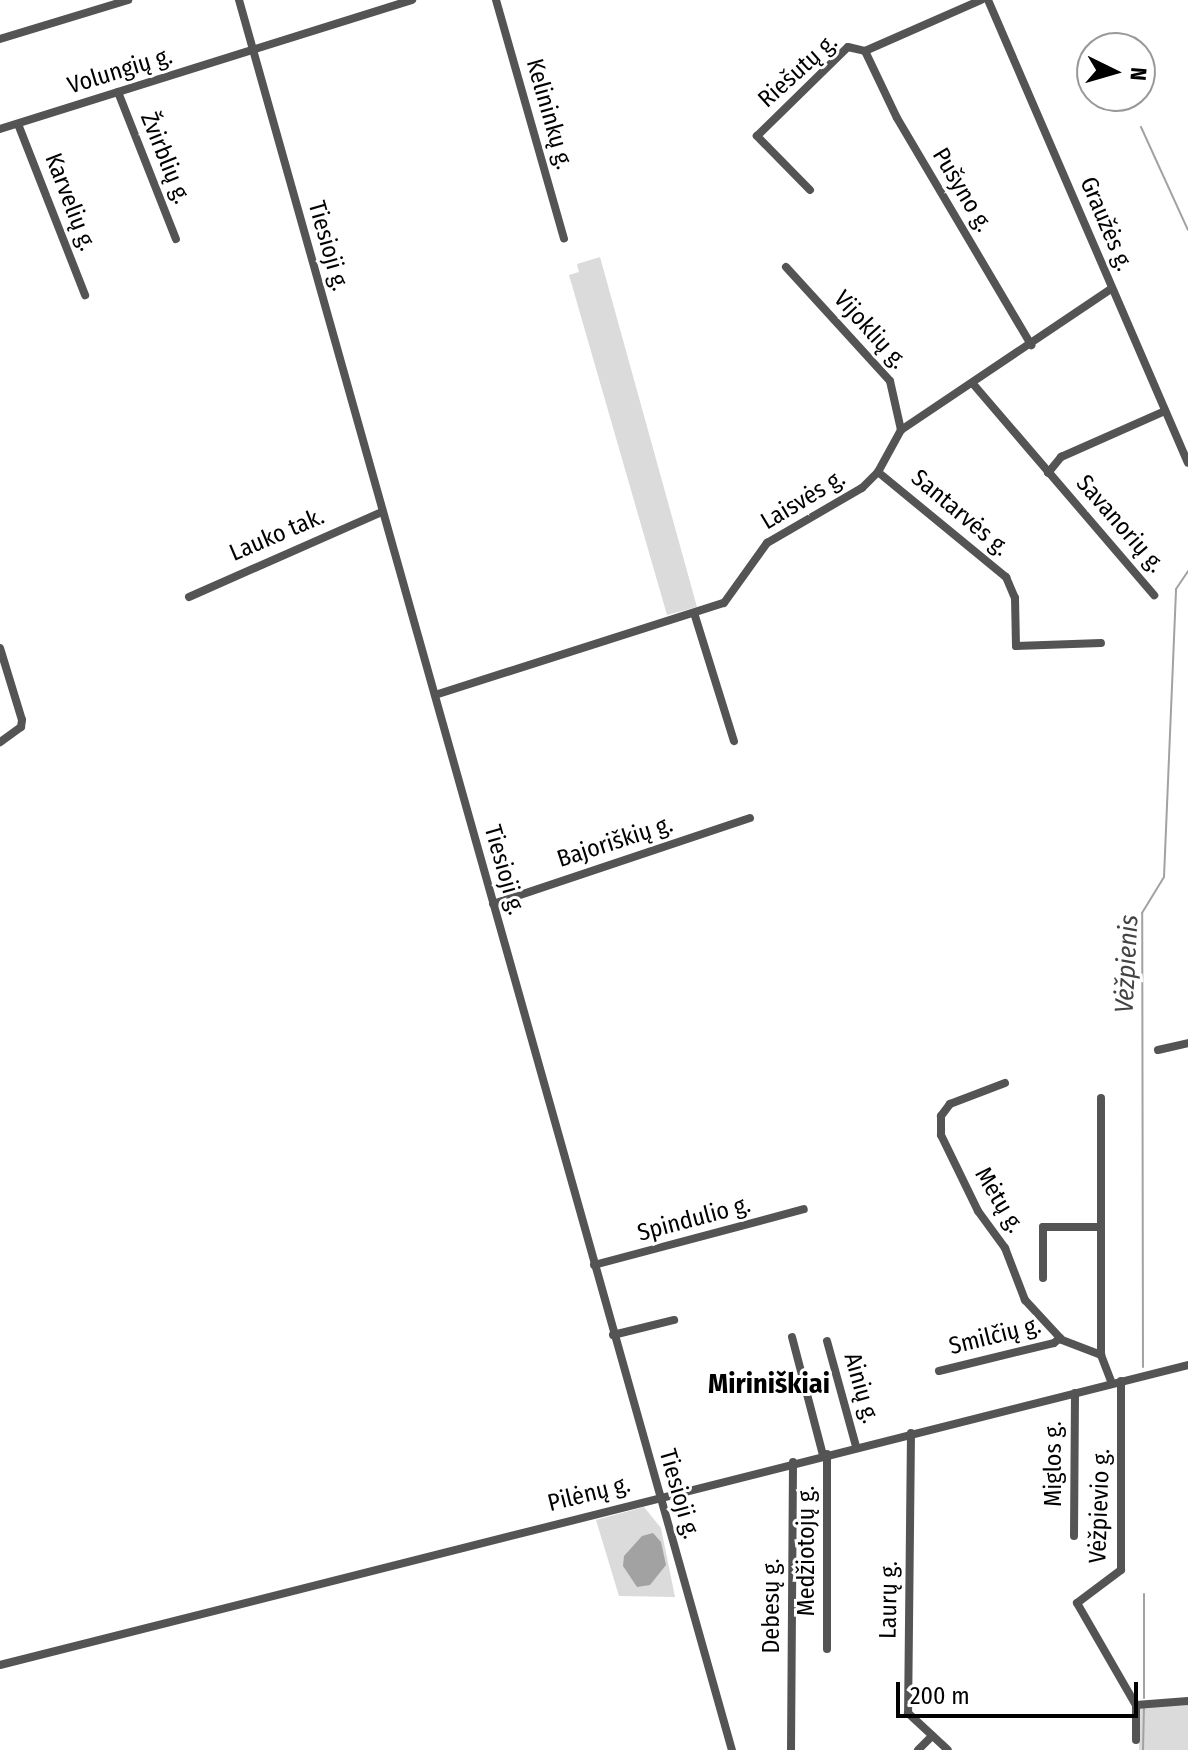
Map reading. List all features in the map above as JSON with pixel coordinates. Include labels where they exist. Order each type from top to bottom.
[{"type":"street","points":[[0,39],[128,0]]},
{"type":"street","name":"Tiesioji g.","points":[[239,0],[732,1750]]},
{"type":"street","name":"Volungių g.","points":[[0,129],[412,0]]},
{"type":"street","name":"Kelininkų g.","points":[[496,0],[564,239]]},
{"type":"street","name":"Riešutų g.","points":[[810,190],[757,136],[848,47],[865,51],[981,0]]},
{"type":"street","name":"Graužės g.","points":[[988,0],[1188,463]]},
{"type":"street","name":"Pušyno g.","points":[[865,51],[897,118],[1031,345]]},
{"type":"street","name":"Žvirblių g.","points":[[118,92],[176,239]]},
{"type":"street","name":"Karvelių g.","points":[[18,124],[85,295]]},
{"type":"street","name":"Vijoklių g.","points":[[786,267],[890,381],[901,430]]},
{"type":"street","name":"Laisvės g.","points":[[435,695],[695,616],[731,597],[767,543],[850,498],[878,472],[901,430],[974,385],[1112,288]]},
{"type":"street","points":[[974,385],[1048,473]]},
{"type":"street","name":"Savanorių g.","points":[[1154,595],[1048,473],[1061,457],[1165,411]]},
{"type":"street","name":"Santarvės g.","points":[[878,472],[1006,577],[1015,598],[1016,646],[1101,643]]},
{"type":"street","name":"Lauko tak.","points":[[189,597],[382,512]]},
{"type":"street","points":[[695,616],[734,741]]},
{"type":"street","points":[[0,648],[22,720],[21,727],[0,742]]},
{"type":"street","name":"Bajoriškių g.","points":[[493,904],[750,818]]},
{"type":"street","points":[[1158,1050],[1188,1043]]},
{"type":"street","name":"Mėtų g.","points":[[1005,1083],[950,1104],[941,1116],[941,1135],[978,1211],[1005,1248],[1025,1300],[1060,1338],[1101,1355]]},
{"type":"street","points":[[1101,1098],[1101,1355],[1117,1382]]},
{"type":"street","name":"Spindulio g.","points":[[594,1265],[804,1209]]},
{"type":"street","points":[[1043,1278],[1043,1227],[1101,1227]]},
{"type":"street","points":[[613,1335],[674,1320]]},
{"type":"street","name":"Medžiotojų g.","points":[[792,1337],[825,1454],[827,1649]]},
{"type":"street","name":"Smilčių g.","points":[[939,1371],[1054,1343],[1060,1338]]},
{"type":"street","name":"Ainių g.","points":[[827,1341],[856,1446]]},
{"type":"street","name":"Pilėnų g.","points":[[0,1665],[856,1446],[1188,1365]]},
{"type":"street","name":"Vėžpievio g.","points":[[1117,1382],[1121,1570],[1081,1597],[1078,1610],[1136,1705]]},
{"type":"street","name":"Miglos g.","points":[[1074,1536],[1075,1393]]},
{"type":"street","name":"Laurų g.","points":[[911,1433],[908,1713],[948,1750]]},
{"type":"street","name":"Debesų g.","points":[[791,1750],[793,1462]]},
{"type":"street","points":[[1136,1740],[1136,1705],[1188,1701]]},
{"type":"street","points":[[918,1750],[932,1736]]},
{"type":"shaded area","points":[[600,257],[697,607],[667,615],[569,275],[579,272],[577,264]]},
{"type":"shaded area","points":[[644,1507],[661,1528],[675,1597],[619,1596],[596,1520]]},
{"type":"shaded area","points":[[653,1533],[661,1542],[666,1565],[650,1585],[637,1587],[623,1566],[624,1556],[642,1536]]},
{"type":"shaded area","points":[[1188,1705],[1188,1750],[1139,1750],[1139,1706]]},
{"type":"waterway","name":"Vėžpienis","points":[[1141,127],[1188,230]]},
{"type":"waterway","name":"Vėžpienis","points":[[1143,1367],[1142,913],[1164,877],[1176,589],[1188,571]]},
{"type":"waterway","name":"Vėžpienis","points":[[1144,1594],[1144,1698]]},
{"type":"waterway","name":"Vėžpienis","points":[[1143,1750],[1144,1706]]},
{"type":"district","name":"Miriniškiai","points":[[769,1384]]}]
